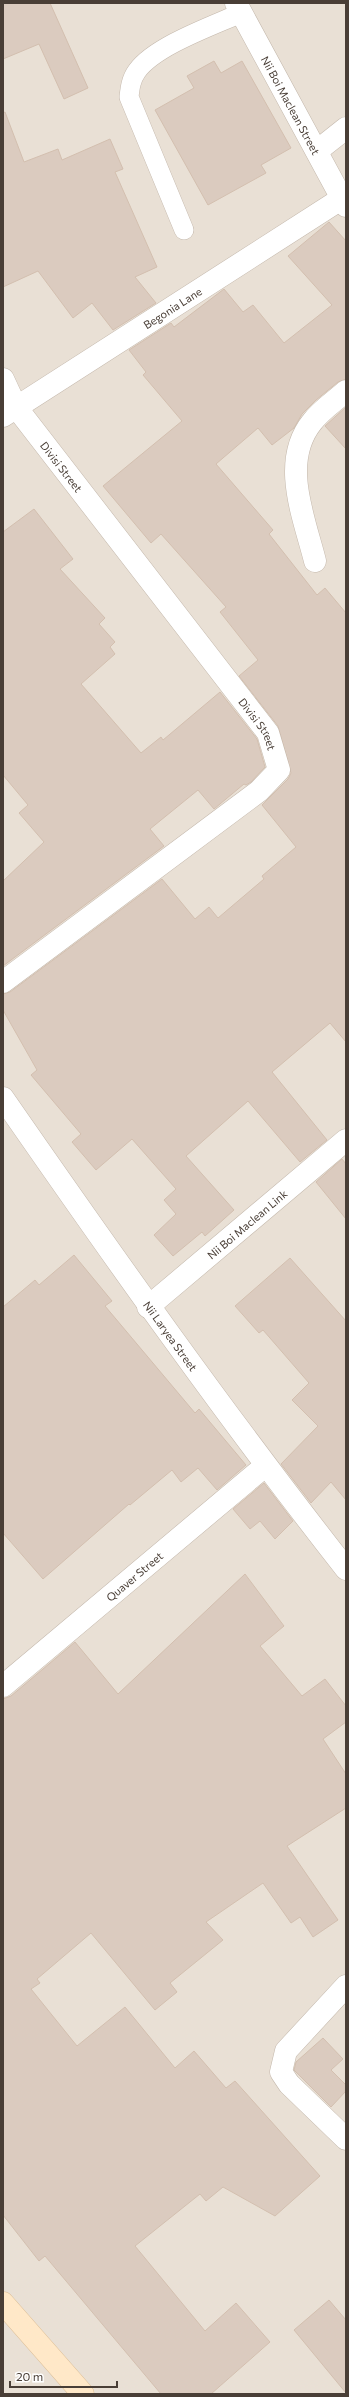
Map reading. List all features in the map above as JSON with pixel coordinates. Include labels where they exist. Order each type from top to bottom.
[{"type":"street","name":"Nii Boi Maclean Street","points":[[238,8],[344,203]]},
{"type":"street","points":[[316,151],[346,128]]},
{"type":"street","name":"Begonia Lane","points":[[10,411],[344,203]]},
{"type":"street","points":[[3,380],[10,411]]},
{"type":"street","points":[[315,561],[294,475],[298,450],[312,422],[346,391]]},
{"type":"street","name":"Divisi Street","points":[[3,982],[259,791],[279,770],[268,733],[10,411]]},
{"type":"street","name":"Nii Laryea Street","points":[[3,1098],[148,1307],[265,1466],[346,1568]]},
{"type":"street","name":"Nii Boi Maclean Link","points":[[148,1307],[346,1140]]},
{"type":"street","name":"Quaver Street","points":[[3,1686],[265,1466]]},
{"type":"street","points":[[346,1986],[286,2051],[281,2072],[289,2084],[346,2139]]},
{"type":"street","points":[[3,2303],[84,2394]]},
{"type":"lane","points":[[184,230],[129,97],[131,81],[137,70],[166,48],[238,8]]},
{"type":"shaded area","points":[[3,3],[346,3],[346,2394],[3,2394]]},
{"type":"building","points":[[3,3],[50,3],[88,88],[64,99],[39,44],[3,59]]},
{"type":"building","points":[[214,61],[221,73],[242,61],[291,148],[261,165],[266,173],[208,205],[155,110],[194,88],[187,76]]},
{"type":"building","points":[[5,112],[24,162],[58,149],[62,160],[110,139],[123,169],[115,172],[157,267],[135,277],[156,303],[113,330],[92,303],[73,318],[38,271],[3,287],[3,113]]},
{"type":"building","points":[[329,222],[346,241],[346,379],[338,382],[316,400],[302,414],[294,428],[272,445],[258,428],[216,464],[273,530],[269,534],[317,595],[325,588],[346,613],[346,1042],[330,1023],[272,1072],[327,1140],[300,1162],[248,1101],[186,1156],[234,1210],[205,1236],[202,1232],[173,1256],[154,1235],[176,1214],[164,1200],[176,1189],[132,1139],[96,1170],[72,1142],[81,1134],[31,1075],[37,1070],[3,1010],[3,994],[10,992],[162,879],[195,919],[209,907],[218,918],[264,879],[262,876],[296,847],[262,805],[288,779],[291,773],[278,726],[239,676],[258,660],[220,612],[226,607],[161,534],[151,543],[103,486],[182,421],[143,375],[146,372],[129,350],[171,323],[174,327],[224,289],[243,312],[253,305],[284,343],[332,305],[288,256]]},
{"type":"building","points":[[346,407],[346,449],[325,426]]},
{"type":"building","points":[[34,509],[73,559],[60,569],[105,618],[99,624],[115,642],[110,647],[115,654],[81,684],[141,753],[161,737],[163,740],[220,692],[257,739],[265,767],[251,782],[246,785],[244,784],[214,809],[198,790],[150,829],[164,846],[3,966],[3,881],[44,842],[19,813],[28,805],[3,775],[3,532]]},
{"type":"building","points":[[342,1159],[346,1164],[346,1219],[316,1182]]},
{"type":"building","points":[[74,1255],[112,1301],[105,1306],[195,1413],[199,1409],[246,1465],[217,1490],[198,1468],[181,1482],[172,1470],[130,1505],[129,1504],[43,1579],[3,1533],[3,1307],[35,1280],[39,1285]]},
{"type":"building","points":[[290,1258],[346,1321],[346,1500],[331,1482],[311,1503],[281,1464],[318,1426],[292,1400],[309,1383],[263,1330],[259,1333],[235,1306]]},
{"type":"building","points":[[264,1483],[293,1521],[275,1539],[260,1521],[250,1529],[233,1509]]},
{"type":"building","points":[[245,1574],[284,1626],[260,1646],[302,1696],[325,1679],[346,1706],[346,1722],[323,1739],[346,1774],[346,1808],[287,1846],[338,1920],[313,1937],[300,1917],[291,1923],[263,1883],[206,1922],[223,1940],[170,1983],[177,1992],[155,2010],[91,1933],[37,1979],[40,1983],[31,1989],[77,2046],[125,2007],[175,2068],[194,2051],[226,2088],[235,2081],[320,2176],[275,2216],[223,2187],[206,2201],[200,2194],[135,2246],[205,2331],[236,2303],[270,2342],[211,2394],[161,2394],[45,2256],[39,2261],[3,2215],[3,1699],[11,1696],[75,1642],[118,1694]]},
{"type":"building","points":[[323,2038],[343,2059],[331,2070],[346,2085],[346,2091],[331,2107],[294,2070],[296,2062]]},
{"type":"building","points":[[329,2300],[346,2320],[346,2393],[294,2330]]}]
